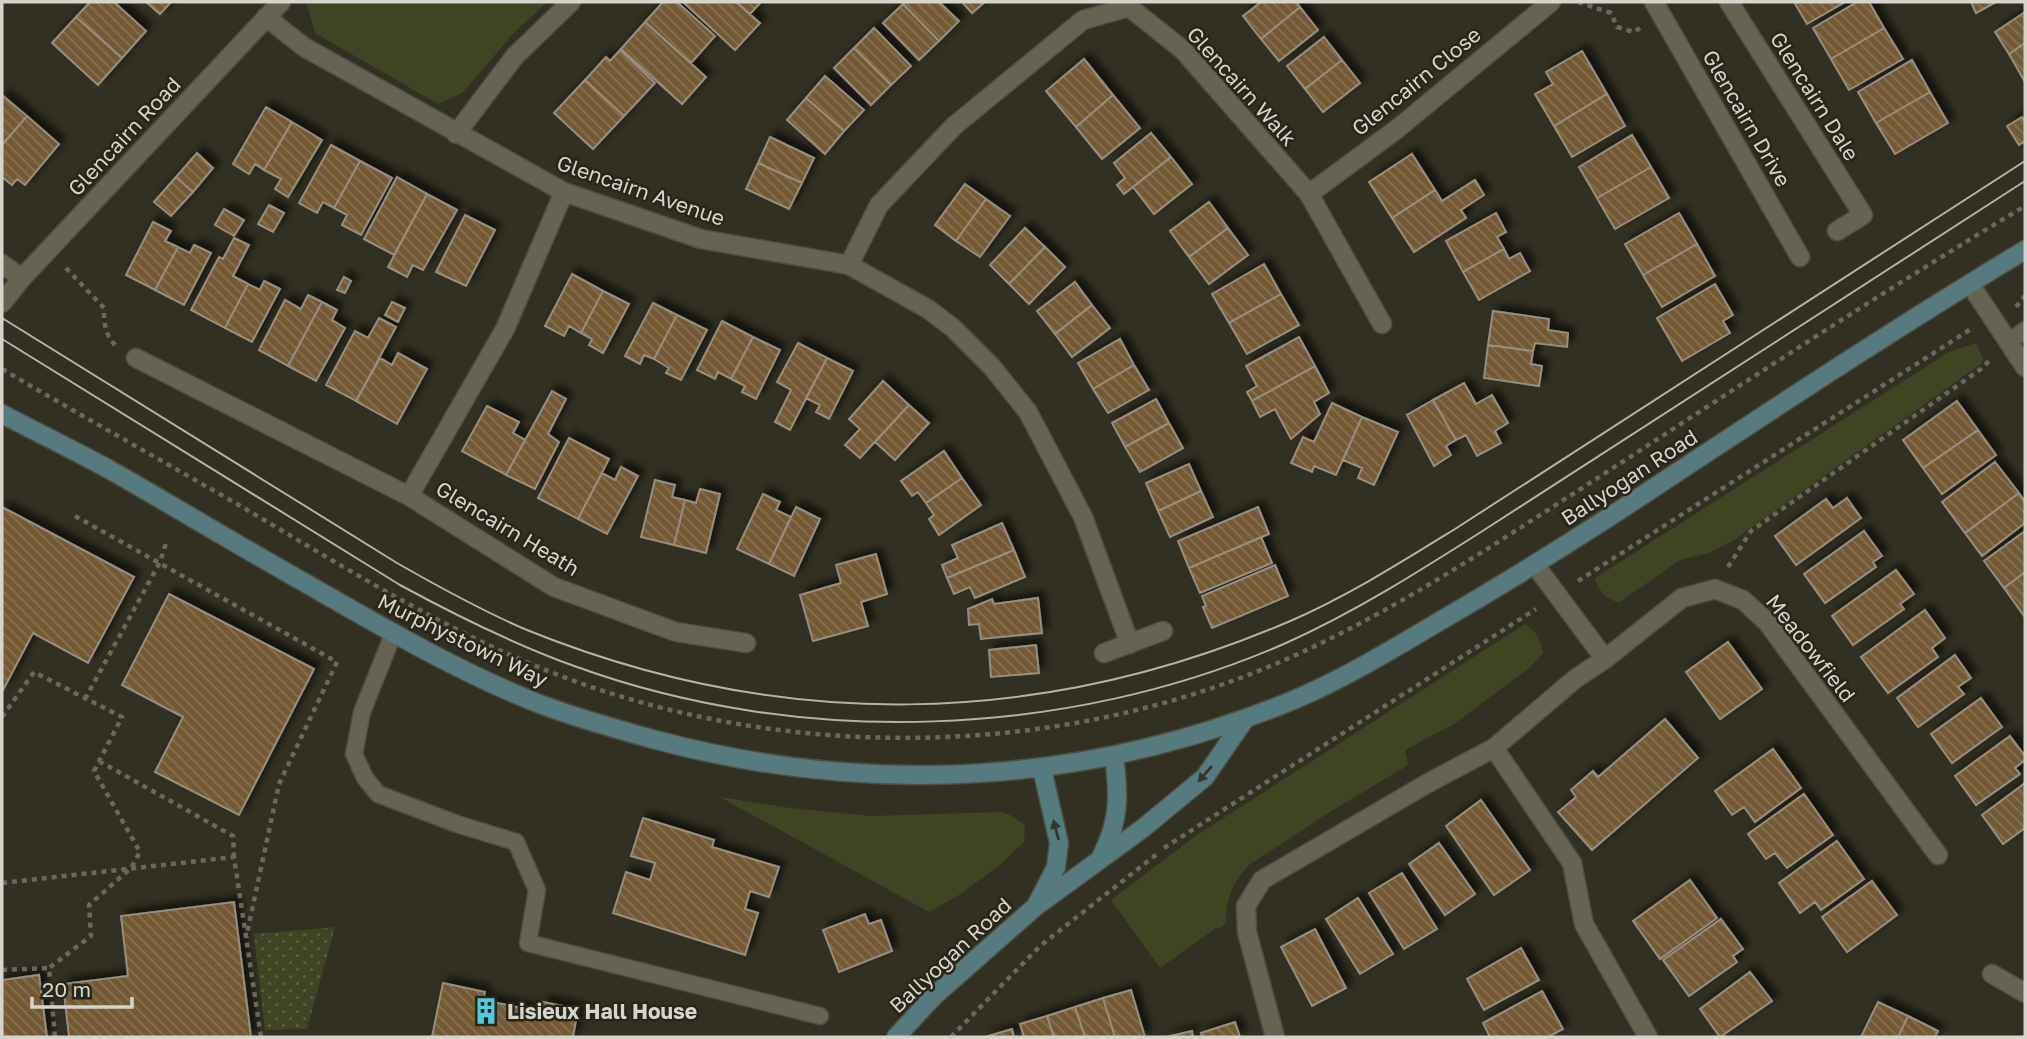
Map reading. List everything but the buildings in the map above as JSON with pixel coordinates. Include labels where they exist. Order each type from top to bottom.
[{"type":"street","name":"Glencairn Road","points":[[2,303],[22,278],[281,2]]},
{"type":"street","points":[[456,134],[515,56],[571,2]]},
{"type":"street","name":"Glencairn Close","points":[[1309,194],[1397,129],[1551,2]]},
{"type":"street","name":"Glencairn Dale","points":[[1729,2],[1863,215],[1837,231]]},
{"type":"street","name":"Glencairn Walk","points":[[849,265],[880,205],[954,126],[1083,20],[1129,7],[1183,50],[1309,194],[1382,324]]},
{"type":"street","name":"Glencairn Drive","points":[[1657,8],[1800,257]]},
{"type":"street","name":"Glencairn Avenue","points":[[266,17],[304,47],[564,192],[701,239],[849,265],[928,309],[953,328],[992,367],[1028,412],[1083,517],[1130,644]]},
{"type":"street","name":"Glencairn Heath","points":[[409,495],[505,330],[564,192]]},
{"type":"street","name":"Ballyogan Road","points":[[1099,860],[1112,834],[1119,800],[1114,757],[1245,719],[1299,698],[1353,672],[1535,565],[2025,250]]},
{"type":"street","points":[[2,264],[22,278]]},
{"type":"street","points":[[1970,284],[2025,367]]},
{"type":"street","name":"Glencairn Heath","points":[[136,358],[409,495],[554,587],[676,632],[746,643]]},
{"type":"street","name":"Murphystown Way","points":[[2,414],[113,472],[226,539],[482,680],[606,727],[692,750],[779,767],[857,775],[937,775],[1042,769],[1114,757]]},
{"type":"street","points":[[1535,565],[1605,659]]},
{"type":"street","points":[[1275,1037],[1247,932],[1246,906],[1262,880],[1428,783],[1494,748],[1574,679],[1605,659],[1682,598],[1715,589]]},
{"type":"street","name":"Meadowfield","points":[[1715,589],[1743,600],[1766,622],[1938,855]]},
{"type":"street","points":[[1104,653],[1163,631]]},
{"type":"street","name":"Ballyogan Road","points":[[896,1037],[934,996],[1035,907],[1142,829],[1205,777],[1245,719]]},
{"type":"street","points":[[1494,748],[1572,863],[1584,924],[1648,1037]]},
{"type":"street","name":"Ballyogan Road","points":[[1035,907],[1056,867],[1059,843],[1042,769]]},
{"type":"street","points":[[1992,974],[2025,993]]},
{"type":"lane","points":[[2008,343],[2025,330]]},
{"type":"lane","points":[[394,632],[362,712],[354,754],[365,778],[378,794],[457,824],[516,842],[537,890],[528,943],[820,1016]]},
{"type":"path","points":[[1578,2],[1611,13],[1618,27],[1634,32],[1657,8]]},
{"type":"path","points":[[2,369],[395,598],[485,645],[579,682],[682,713],[788,731],[897,739],[1036,730],[1131,711],[1218,686],[1303,653],[1395,605],[1560,502],[1936,259],[2025,206]]},
{"type":"path","points":[[48,250],[104,308],[107,336],[115,345],[136,358]]},
{"type":"path","points":[[1715,589],[1751,531],[1981,369],[2008,343]]},
{"type":"path","points":[[75,516],[337,662],[279,784],[246,938]]},
{"type":"path","points":[[85,699],[160,562],[167,540]]},
{"type":"path","points":[[2,717],[34,671],[122,717],[94,771],[139,852],[131,868],[89,905],[91,936],[49,968],[2,970]]},
{"type":"path","points":[[99,761],[233,836],[261,1037]]},
{"type":"path","points":[[2,883],[234,857]]},
{"type":"path","points":[[951,1037],[1040,946],[1134,872]]},
{"type":"path","points":[[49,968],[55,1037]]},
{"type":"green space","points":[[308,2],[547,2],[513,34],[462,93],[438,104],[315,33]]},
{"type":"green space","points":[[1976,343],[1983,359],[1981,364],[1734,540],[1709,553],[1680,560],[1620,602],[1611,600],[1601,591],[1595,578],[1949,352]]},
{"type":"green space","points":[[1525,624],[1537,636],[1543,653],[1529,668],[1454,724],[1405,750],[1408,765],[1249,865],[1231,892],[1226,923],[1160,968],[1111,900],[1194,837]]},
{"type":"green space","points":[[720,797],[790,808],[871,816],[1001,812],[1025,825],[1024,842],[1001,864],[959,895],[929,912]]},
{"type":"green space","points":[[335,927],[307,1029],[265,1030],[254,934]]},
{"type":"tram line","points":[[2,318],[397,563],[477,607],[527,630],[622,663],[717,687],[813,701],[908,704],[1004,698],[1099,683],[1194,657],[1288,622],[1331,602],[1455,529],[2025,161]]},
{"type":"tram line","points":[[2,339],[400,585],[509,640],[577,667],[663,693],[752,711],[842,720],[934,721],[1025,714],[1115,699],[1202,675],[1286,643],[1337,618],[1457,547],[2025,181]]},
{"type":"place","name":"Lisieux Hall House","points":[[486,1011]]}]
